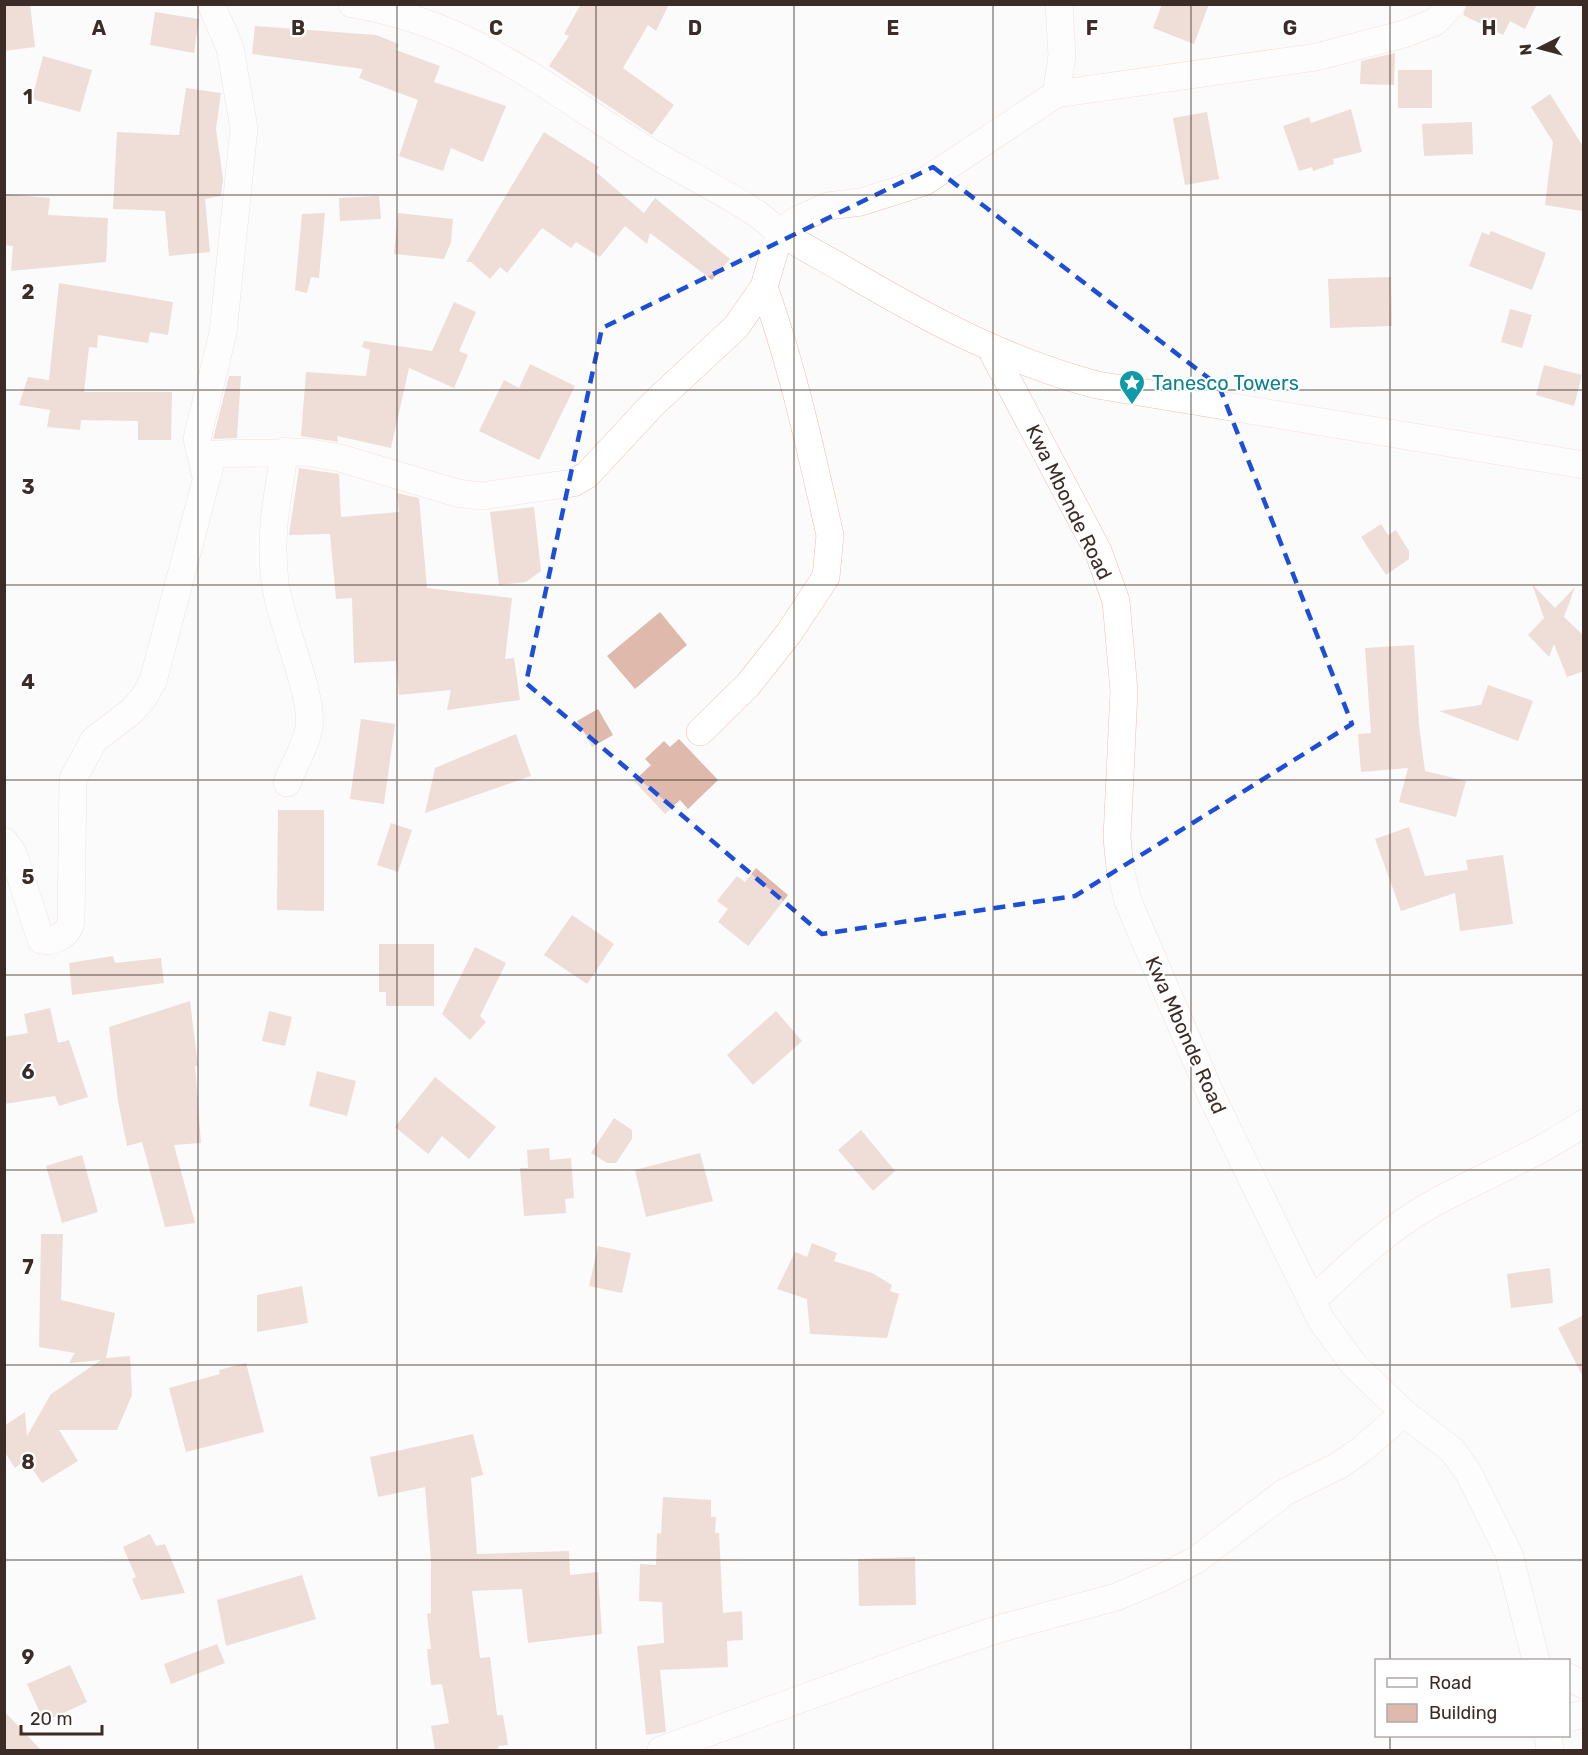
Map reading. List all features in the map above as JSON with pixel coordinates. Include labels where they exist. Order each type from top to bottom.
[{"type":"street","points":[[206,477],[196,439],[224,333],[244,128],[230,48],[211,4]]},
{"type":"street","points":[[352,4],[383,9],[461,35],[521,68],[646,149],[752,210],[780,232],[890,296],[991,349],[1055,374],[1097,385],[1584,465]]},
{"type":"street","points":[[1056,94],[1062,56],[1059,4]]},
{"type":"street","points":[[4,841],[13,853],[41,940],[47,941],[63,935],[71,922],[73,779],[94,740],[132,711],[144,697],[153,681],[206,477],[216,454],[285,451],[340,458],[456,493],[481,496],[573,483],[587,475],[653,404],[736,327],[764,286],[780,232],[828,206],[861,202],[924,182],[1056,94],[1316,57],[1404,34],[1435,22],[1452,4]]},
{"type":"street","points":[[700,732],[748,685],[789,633],[826,577],[830,557],[830,535],[797,393],[785,345],[764,286]]},
{"type":"street","name":"Kwa Mbonde Road","points":[[991,349],[1098,551],[1116,601],[1124,709],[1117,838],[1120,868],[1128,901],[1211,1095],[1321,1320],[1354,1365],[1404,1413],[1452,1450],[1472,1480],[1509,1554],[1538,1658]]},
{"type":"street","points":[[285,451],[271,538],[274,573],[284,627],[308,706],[309,729],[287,783]]},
{"type":"street","points":[[1313,1300],[1363,1252],[1410,1218],[1536,1152],[1584,1123]]},
{"type":"street","points":[[661,1750],[927,1653],[1002,1628],[1116,1597],[1161,1578],[1196,1560],[1285,1492],[1338,1466],[1361,1450],[1404,1413]]},
{"type":"street","points":[[1570,1678],[1584,1685]]},
{"type":"highlighted area","points":[[933,167],[1219,386],[1352,724],[1075,896],[822,934],[526,683],[602,328]]},
{"type":"building","points":[[4,4],[30,4],[35,47],[4,51]]},
{"type":"building","points":[[581,4],[669,4],[656,31],[648,25],[623,68],[674,105],[652,135],[549,66],[569,36],[564,34]]},
{"type":"building","points":[[1162,4],[1209,4],[1194,44],[1153,28]]},
{"type":"building","points":[[1467,4],[1537,4],[1525,29],[1510,21],[1503,35],[1463,15]]},
{"type":"building","points":[[155,12],[199,19],[194,53],[150,45]]},
{"type":"building","points":[[255,26],[376,35],[399,44],[396,50],[440,66],[434,82],[506,106],[483,162],[451,148],[443,171],[399,156],[418,100],[359,78],[363,69],[252,54]]},
{"type":"building","points":[[1395,53],[1394,85],[1360,84],[1361,61]]},
{"type":"building","points":[[43,56],[92,70],[80,112],[32,99]]},
{"type":"building","points":[[1398,70],[1432,70],[1432,108],[1398,108]]},
{"type":"building","points":[[186,88],[221,93],[216,129],[223,179],[221,196],[205,199],[210,252],[169,256],[165,211],[113,209],[117,132],[179,135]]},
{"type":"building","points":[[1550,94],[1584,148],[1582,211],[1545,205],[1553,142],[1531,107]]},
{"type":"building","points":[[1351,109],[1362,152],[1333,159],[1334,164],[1313,171],[1312,167],[1299,171],[1283,126],[1309,117],[1311,123]]},
{"type":"building","points":[[1207,112],[1219,179],[1185,185],[1173,118]]},
{"type":"building","points":[[1472,122],[1473,154],[1424,156],[1422,124]]},
{"type":"building","points":[[544,132],[599,167],[596,172],[644,213],[655,198],[730,259],[712,280],[650,233],[647,244],[625,226],[600,257],[576,242],[571,248],[542,228],[507,273],[500,267],[490,279],[471,262],[466,262]]},
{"type":"building","points":[[4,194],[50,198],[48,215],[108,218],[106,262],[11,271],[13,246],[4,245]]},
{"type":"building","points":[[379,196],[381,219],[340,221],[339,198]]},
{"type":"building","points":[[325,213],[319,278],[311,277],[307,293],[295,290],[302,214]]},
{"type":"building","points":[[398,213],[453,219],[451,242],[444,259],[394,254]]},
{"type":"building","points":[[1491,231],[1546,253],[1532,290],[1469,266],[1482,232],[1489,235]]},
{"type":"building","points":[[1391,277],[1392,326],[1330,328],[1328,279]]},
{"type":"building","points":[[59,283],[173,302],[168,335],[150,332],[148,343],[98,335],[97,348],[89,347],[84,392],[172,392],[171,440],[138,440],[138,421],[81,420],[80,430],[47,427],[50,410],[19,405],[28,377],[49,380]]},
{"type":"building","points":[[454,302],[476,312],[459,351],[468,355],[454,388],[409,368],[391,448],[337,436],[338,442],[301,436],[306,372],[366,376],[370,350],[362,347],[364,341],[432,351]]},
{"type":"building","points":[[1510,309],[1532,315],[1522,348],[1501,342]]},
{"type":"building","points":[[530,364],[575,386],[539,460],[479,431],[504,380],[519,388]]},
{"type":"building","points":[[1544,365],[1582,375],[1574,406],[1536,395]]},
{"type":"building","points":[[229,376],[241,376],[237,438],[213,439]]},
{"type":"building","points":[[299,468],[339,474],[341,517],[399,512],[397,493],[419,498],[427,588],[512,598],[505,659],[514,658],[520,700],[447,710],[451,690],[399,695],[396,661],[354,663],[352,598],[336,599],[330,534],[289,535]]},
{"type":"building","points":[[534,507],[541,571],[526,582],[499,585],[490,512]]},
{"type":"building","points":[[1381,524],[1388,535],[1396,530],[1409,551],[1409,559],[1386,575],[1361,537]]},
{"type":"building","points":[[1532,584],[1555,608],[1575,587],[1564,617],[1584,636],[1584,671],[1567,677],[1554,644],[1549,657],[1528,635],[1544,618]]},
{"type":"building","points":[[660,612],[687,645],[635,689],[607,656]]},
{"type":"building","points":[[1414,645],[1419,725],[1425,771],[1466,781],[1456,817],[1399,802],[1408,768],[1361,772],[1358,734],[1371,733],[1365,648]]},
{"type":"building","points":[[1488,685],[1533,701],[1518,741],[1439,711],[1481,705]]},
{"type":"building","points":[[598,709],[613,735],[592,747],[577,721]]},
{"type":"building","points":[[361,719],[395,724],[384,804],[350,799]]},
{"type":"building","points":[[516,734],[531,776],[425,813],[435,768]]},
{"type":"building","points":[[679,739],[718,780],[688,809],[680,800],[665,814],[634,781],[651,765],[645,759],[664,741],[670,747]]},
{"type":"building","points":[[278,810],[324,810],[324,911],[277,910]]},
{"type":"building","points":[[391,823],[412,830],[398,872],[377,865]]},
{"type":"building","points":[[1409,827],[1425,876],[1468,870],[1466,860],[1503,855],[1513,924],[1460,931],[1455,893],[1401,911],[1375,839]]},
{"type":"building","points":[[756,868],[788,895],[748,946],[718,922],[728,909],[717,901],[737,876],[745,882]]},
{"type":"building","points":[[572,915],[614,944],[587,984],[544,955]]},
{"type":"building","points":[[379,944],[434,944],[434,1006],[386,1006],[386,992],[379,992]]},
{"type":"building","points":[[475,947],[506,963],[480,1016],[486,1022],[470,1040],[442,1014]]},
{"type":"building","points":[[113,956],[115,963],[161,958],[164,983],[72,995],[69,963]]},
{"type":"building","points":[[190,1001],[198,1066],[195,1066],[201,1143],[174,1145],[195,1223],[165,1227],[142,1142],[127,1146],[118,1101],[109,1027]]},
{"type":"building","points":[[50,1008],[58,1043],[69,1040],[88,1097],[59,1106],[55,1096],[4,1104],[4,1037],[28,1033],[24,1014]]},
{"type":"building","points":[[269,1011],[292,1017],[285,1046],[262,1041]]},
{"type":"building","points":[[776,1011],[802,1041],[753,1085],[727,1055]]},
{"type":"building","points":[[317,1071],[356,1081],[347,1116],[309,1106]]},
{"type":"building","points":[[435,1077],[496,1127],[469,1159],[442,1136],[428,1154],[395,1127]]},
{"type":"building","points":[[614,1118],[632,1130],[632,1139],[616,1163],[607,1163],[591,1153]]},
{"type":"building","points":[[861,1130],[895,1171],[873,1191],[838,1150]]},
{"type":"building","points":[[549,1148],[550,1160],[571,1158],[574,1198],[565,1199],[566,1213],[524,1216],[520,1168],[528,1168],[527,1150]]},
{"type":"building","points":[[700,1153],[713,1201],[646,1217],[635,1170]]},
{"type":"building","points":[[82,1155],[98,1212],[62,1223],[46,1166]]},
{"type":"building","points":[[41,1234],[63,1234],[61,1300],[115,1313],[106,1358],[130,1356],[132,1395],[117,1430],[59,1430],[78,1461],[42,1483],[26,1460],[15,1468],[4,1451],[4,1426],[25,1412],[27,1436],[51,1394],[101,1360],[69,1363],[75,1353],[39,1347]]},
{"type":"building","points":[[812,1243],[837,1253],[834,1261],[872,1273],[892,1285],[890,1291],[899,1294],[887,1338],[810,1334],[807,1299],[777,1289],[795,1252],[807,1257]]},
{"type":"building","points":[[598,1246],[631,1253],[622,1293],[589,1286]]},
{"type":"building","points":[[1550,1268],[1553,1303],[1511,1308],[1507,1274]]},
{"type":"building","points":[[302,1286],[308,1323],[257,1332],[257,1295]]},
{"type":"building","points":[[1584,1315],[1584,1379],[1558,1328]]},
{"type":"building","points":[[246,1363],[264,1432],[186,1452],[169,1388],[220,1374],[219,1370]]},
{"type":"building","points":[[473,1434],[483,1475],[471,1478],[477,1554],[569,1551],[570,1575],[598,1572],[602,1634],[528,1643],[522,1589],[472,1591],[480,1658],[490,1657],[497,1715],[503,1715],[508,1745],[498,1746],[499,1750],[435,1750],[431,1726],[449,1723],[442,1684],[431,1685],[427,1649],[431,1649],[427,1614],[431,1613],[431,1561],[425,1487],[378,1497],[370,1457]]},
{"type":"building","points":[[663,1497],[711,1500],[711,1517],[716,1517],[715,1533],[719,1533],[723,1613],[742,1611],[743,1640],[727,1641],[728,1667],[660,1670],[666,1732],[646,1735],[637,1646],[664,1643],[662,1602],[639,1601],[640,1564],[656,1565],[657,1533],[661,1534]]},
{"type":"building","points":[[150,1534],[156,1546],[165,1544],[185,1593],[141,1600],[132,1579],[136,1577],[123,1547]]},
{"type":"building","points":[[915,1557],[916,1605],[859,1606],[858,1559]]},
{"type":"building","points":[[302,1575],[316,1619],[226,1646],[217,1600]]},
{"type":"building","points":[[217,1644],[225,1663],[171,1684],[164,1664]]},
{"type":"building","points":[[70,1665],[87,1702],[44,1722],[27,1684]]},
{"type":"building","points":[[4,1711],[41,1750],[4,1750]]},
{"type":"place","name":"Tanesco Towers","points":[[1132,406]]}]
